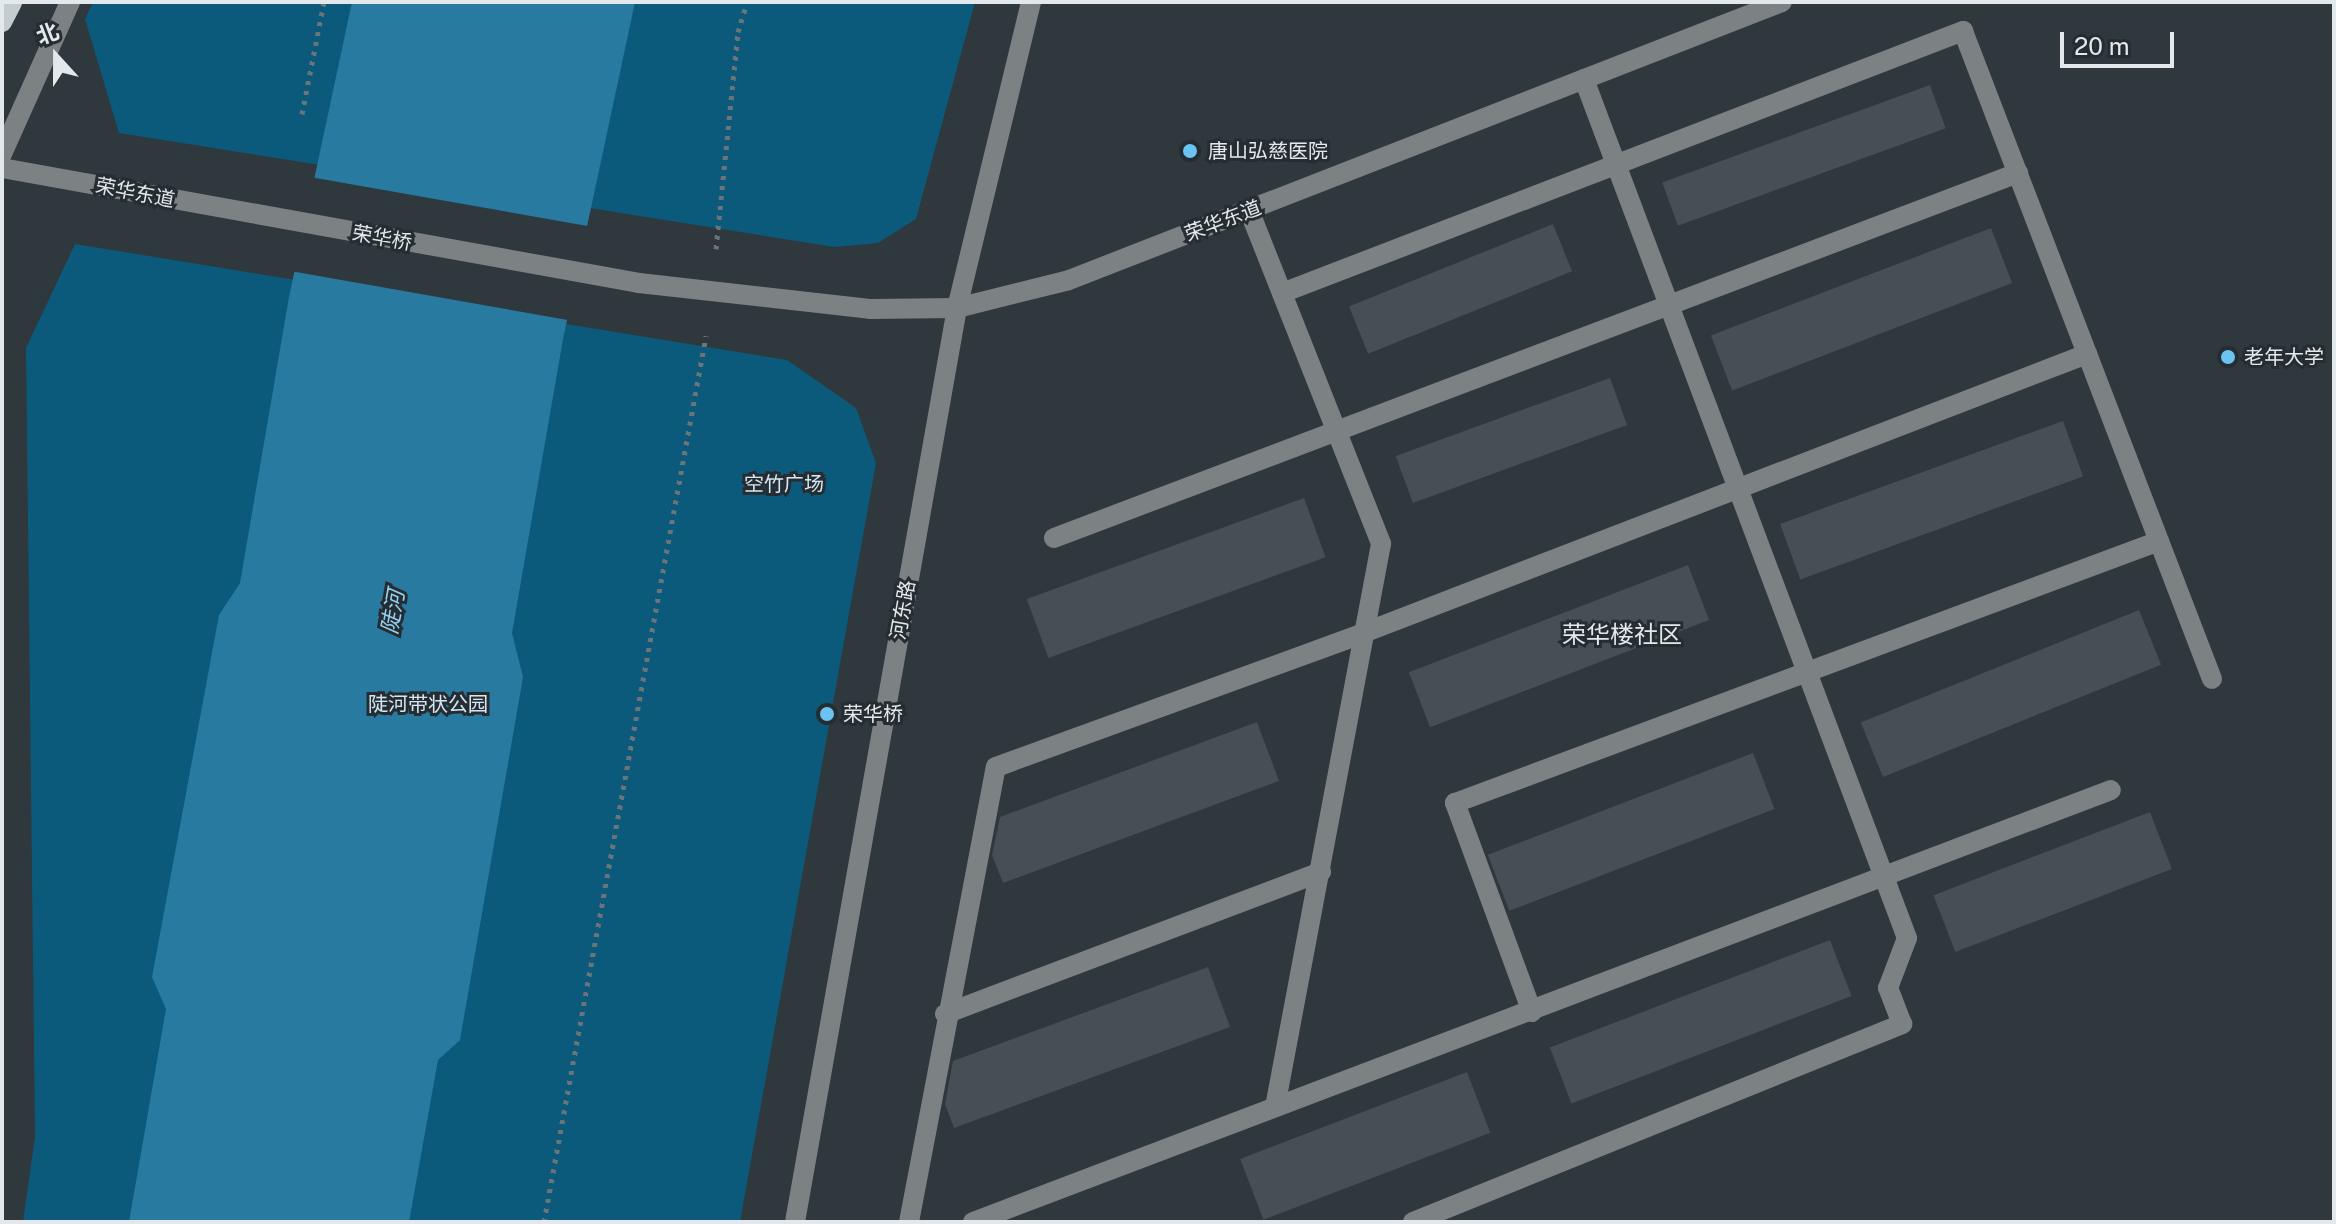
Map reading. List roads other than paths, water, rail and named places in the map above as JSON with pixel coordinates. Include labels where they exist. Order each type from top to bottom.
[{"type":"main road","points":[[2,22],[12,2]]},
{"type":"street","points":[[2,154],[70,2]]},
{"type":"street","name":"河东路","points":[[795,1222],[957,308],[1031,2]]},
{"type":"street","name":"荣华东道","points":[[639,283],[870,309],[957,308],[1069,280],[1782,2]]},
{"type":"street","points":[[1282,293],[1963,31],[2212,679]]},
{"type":"street","points":[[1413,1222],[1902,1024],[1888,988],[1907,938],[1584,79]]},
{"type":"street","name":"荣华东道","points":[[2,168],[267,218]]},
{"type":"street","points":[[1054,538],[2018,173]]},
{"type":"street","points":[[1249,210],[1381,544],[1275,1107]]},
{"type":"street","name":"荣华桥","points":[[267,218],[639,283]]},
{"type":"street","points":[[909,1222],[945,1014],[996,767],[1366,632],[2087,354]]},
{"type":"street","points":[[1532,1012],[1455,803],[2159,541]]},
{"type":"street","points":[[973,1222],[2111,790]]},
{"type":"street","points":[[945,1014],[1321,872]]},
{"type":"water","name":"陡河","points":[[352,2],[635,2],[563,339],[512,633],[523,677],[460,1040],[438,1060],[409,1222],[129,1222],[166,1009],[152,977],[219,615],[240,583],[289,297]]},
{"type":"place","name":"唐山弘慈医院","points":[[1190,151]]},
{"type":"place","name":"老年大学","points":[[2228,357]]},
{"type":"place","name":"荣华桥","points":[[827,714]]},
{"type":"district","name":"荣华楼社区","points":[[1622,635]]},
{"type":"park label","name":"空竹广场","points":[[784,484]]},
{"type":"park label","name":"陡河带状公园","points":[[428,704]]}]
